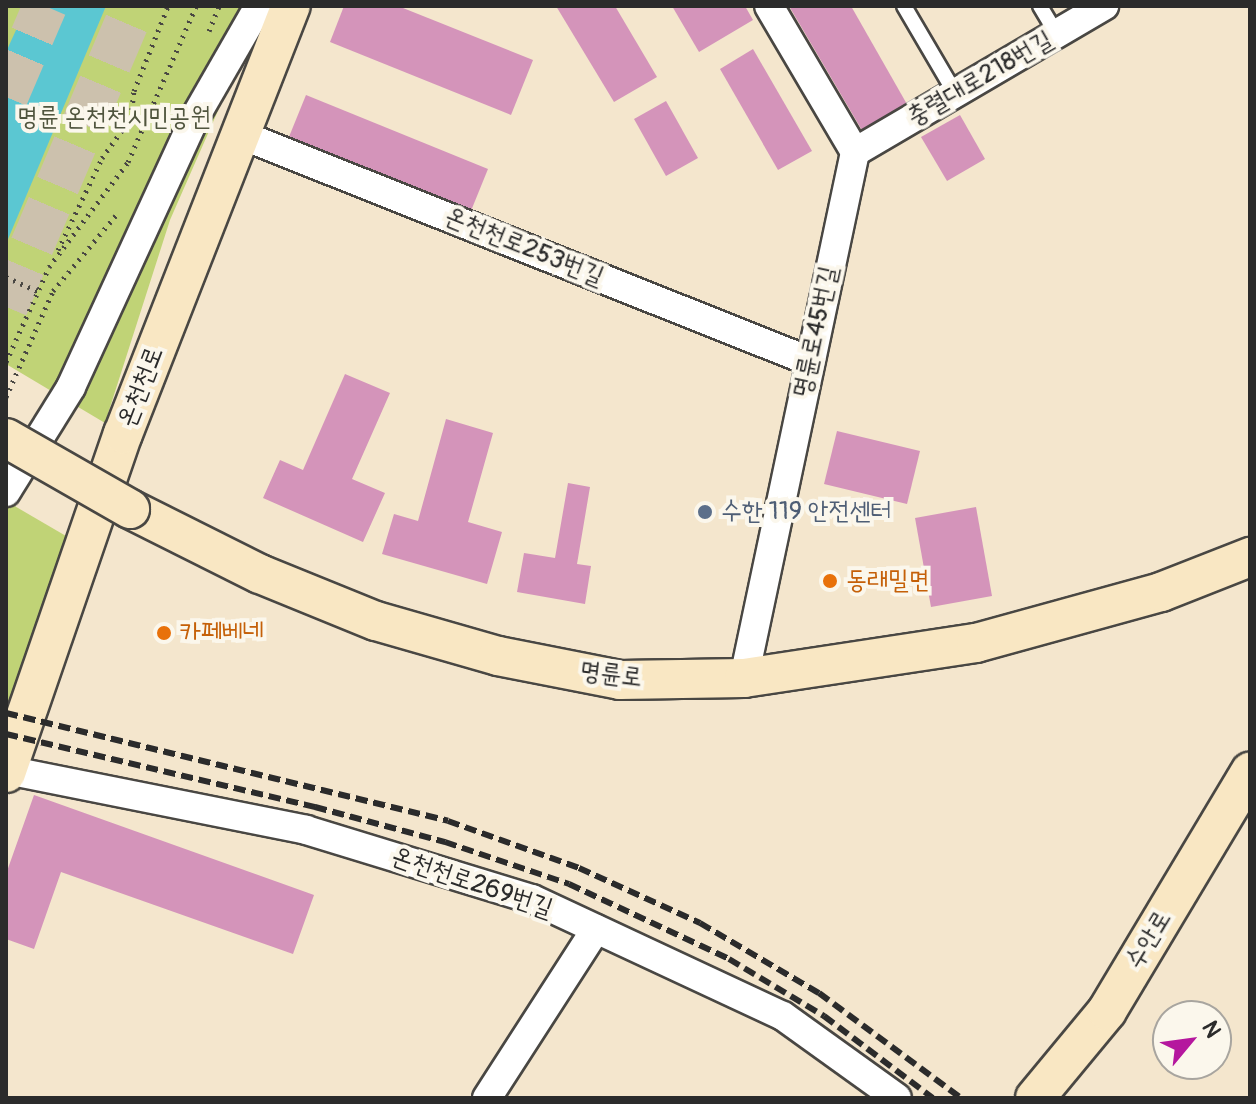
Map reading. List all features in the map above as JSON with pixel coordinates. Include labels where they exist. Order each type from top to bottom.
[{"type":"main road","name":"온천천로","points":[[6,771],[123,434],[291,6]]},
{"type":"main road","name":"명륜로","points":[[6,438],[130,509],[260,574],[347,609],[498,656],[620,680],[744,678],[976,643],[1161,592],[1250,557]]},
{"type":"main road","name":"수안로","points":[[1035,1098],[1107,1011],[1250,772]]},
{"type":"street","points":[[6,492],[71,387],[194,119],[259,6]]},
{"type":"street","points":[[769,6],[855,152]]},
{"type":"street","name":"충렬대로218번길","points":[[855,152],[1104,6]]},
{"type":"street","name":"온천천로253번길","points":[[239,134],[809,361]]},
{"type":"street","name":"명륜로45번길","points":[[744,678],[855,152]]},
{"type":"street","name":"온천천로269번길","points":[[6,771],[306,830],[532,899],[660,954],[783,1016],[897,1098]]},
{"type":"street","points":[[487,1098],[596,929]]},
{"type":"lane","points":[[904,6],[955,93]]},
{"type":"lane","points":[[1040,6],[1057,34]]},
{"type":"path","points":[[6,362],[102,158],[131,118],[134,91],[168,6]]},
{"type":"path","points":[[49,267],[128,162],[196,6]]},
{"type":"path","points":[[207,34],[219,6]]},
{"type":"path","points":[[6,397],[51,296],[124,202]]},
{"type":"path","points":[[6,277],[51,296]]},
{"type":"green space","name":"명륜 온천천시민공원","points":[[6,6],[264,6],[170,220],[105,423],[6,364]]},
{"type":"green space","points":[[6,501],[66,536],[6,712]]},
{"type":"water","points":[[27,6],[106,6],[6,244],[6,52]]},
{"type":"building","points":[[344,6],[398,6],[533,60],[511,115],[330,42]]},
{"type":"building","points":[[556,6],[615,6],[657,77],[614,102]]},
{"type":"building","points":[[672,6],[745,6],[753,20],[699,52]]},
{"type":"building","points":[[789,6],[851,6],[908,106],[863,132]]},
{"type":"building","points":[[753,49],[812,151],[778,170],[720,69]]},
{"type":"building","points":[[306,95],[488,169],[464,228],[282,154]]},
{"type":"building","points":[[666,101],[698,158],[666,176],[634,119]]},
{"type":"building","points":[[960,115],[985,159],[947,181],[921,137]]},
{"type":"building","points":[[345,374],[390,393],[352,479],[385,493],[363,542],[263,498],[280,460],[303,470]]},
{"type":"building","points":[[446,419],[493,433],[468,522],[502,532],[487,584],[382,554],[394,514],[418,521]]},
{"type":"building","points":[[837,431],[920,451],[907,504],[824,484]]},
{"type":"building","points":[[568,483],[590,487],[577,564],[591,566],[585,604],[517,592],[524,553],[555,558]]},
{"type":"building","points":[[976,507],[992,596],[931,607],[915,518]]},
{"type":"building","points":[[34,795],[314,895],[293,954],[61,872],[34,949],[6,939],[6,874]]},
{"type":"tunnel","points":[[6,97],[45,6]]},
{"type":"tunnel","points":[[6,307],[134,6]]},
{"type":"railway","points":[[6,713],[448,821],[579,868],[700,923],[819,993],[961,1098]]},
{"type":"railway","points":[[6,734],[315,807],[445,842],[569,884],[729,959],[824,1016],[933,1098]]},
{"type":"place","name":"수한 119 안전센터","points":[[705,512]]},
{"type":"place","name":"동래밀면","points":[[830,581]]},
{"type":"place","name":"카페베네","points":[[164,633]]}]
